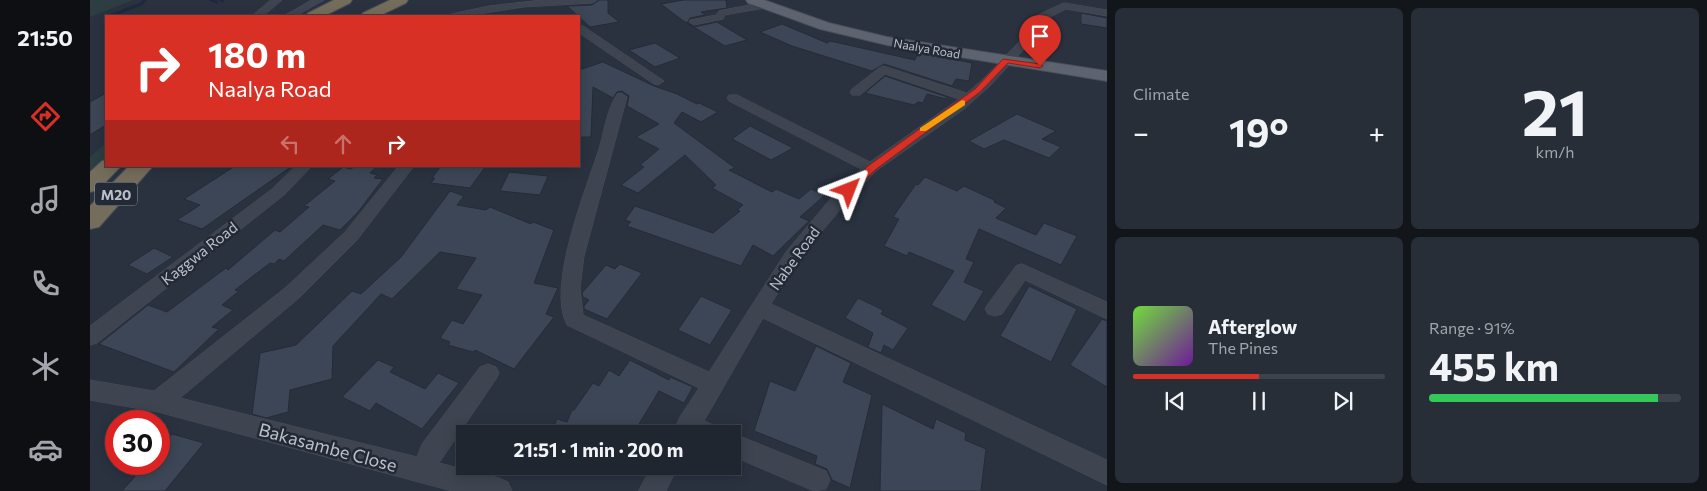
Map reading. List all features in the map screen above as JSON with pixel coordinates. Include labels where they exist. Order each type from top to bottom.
[{"type":"highway","points":[[315,15],[346,0]]},
{"type":"highway","points":[[330,15],[360,0]]},
{"type":"highway","points":[[353,15],[381,0]]},
{"type":"highway","points":[[370,15],[401,0]]},
{"type":"highway","name":"M20","points":[[90,185],[109,167]]},
{"type":"highway","name":"M20","points":[[90,221],[141,167]]},
{"type":"main road","name":"Naalya Road","points":[[752,0],[825,26],[853,33],[1006,61],[1107,76]]},
{"type":"street","points":[[258,15],[277,0]]},
{"type":"street","points":[[291,15],[319,0]]},
{"type":"street","points":[[467,15],[544,3],[592,0]]},
{"type":"street","points":[[544,3],[557,12]]},
{"type":"street","points":[[694,22],[719,17],[722,13],[767,5]]},
{"type":"street","name":"Nabe Road","points":[[695,425],[712,384],[759,307],[792,256],[838,201],[871,168],[969,98],[986,83],[1024,44],[1034,21],[1060,8],[1073,6],[1107,13]]},
{"type":"street","points":[[580,29],[658,81]]},
{"type":"street","points":[[856,92],[882,70],[969,98]]},
{"type":"street","points":[[621,97],[575,261],[570,295],[570,305],[574,320],[712,384]]},
{"type":"street","points":[[733,98],[871,168]]},
{"type":"street","name":"Kaggwa Road","points":[[90,337],[278,192],[304,167]]},
{"type":"street","points":[[90,390],[158,402],[292,293],[351,236],[405,167]]},
{"type":"street","points":[[995,309],[1022,271],[1107,312]]},
{"type":"street","points":[[759,307],[1107,473]]},
{"type":"street","points":[[424,471],[430,452],[488,373]]},
{"type":"street","name":"Bakasambe Close","points":[[158,402],[424,471],[455,486],[499,491]]},
{"type":"street","points":[[741,448],[817,480]]},
{"type":"street","points":[[652,491],[661,475]]},
{"type":"shaded area","points":[[90,0],[133,0],[90,17]]},
{"type":"shaded area","points":[[105,144],[105,159],[90,173],[90,157]]},
{"type":"building","points":[[599,0],[608,0],[608,13],[619,22],[590,27],[580,18],[580,15],[577,15],[567,6],[592,5]]},
{"type":"building","points":[[684,0],[726,0],[727,8],[701,12],[705,15],[690,18],[687,23],[694,27],[717,22],[747,40],[725,46],[682,20],[661,4]]},
{"type":"building","points":[[1081,13],[1107,18],[1107,28],[1081,24]]},
{"type":"building","points":[[782,24],[827,43],[830,41],[915,60],[918,52],[972,63],[969,81],[956,79],[952,86],[884,64],[872,71],[792,46],[760,32]]},
{"type":"building","points":[[655,43],[680,58],[655,67],[629,50]]},
{"type":"building","points":[[603,62],[654,86],[718,112],[701,122],[682,112],[674,123],[735,168],[729,170],[772,192],[776,189],[799,199],[811,189],[825,195],[800,217],[809,221],[773,256],[753,245],[741,266],[627,226],[631,222],[625,220],[635,206],[713,233],[740,211],[737,210],[743,205],[712,188],[716,185],[685,155],[638,193],[621,185],[644,167],[640,165],[659,149],[636,137],[659,124],[627,106],[629,96],[622,91],[617,92],[613,98],[593,87],[591,137],[580,137],[580,70]]},
{"type":"building","points":[[885,76],[947,97],[946,99],[927,94],[923,103],[918,102],[914,105],[865,93]]},
{"type":"building","points":[[105,94],[105,126],[90,135],[90,102]]},
{"type":"building","points":[[1017,114],[1056,131],[1042,139],[1061,147],[1049,158],[1004,140],[984,149],[969,141]]},
{"type":"building","points":[[750,126],[793,148],[771,160],[732,139]]},
{"type":"building","points":[[233,167],[291,167],[202,229],[177,220],[200,205],[184,199]]},
{"type":"building","points":[[343,167],[351,169],[354,167],[376,167],[370,173],[377,175],[374,178],[383,179],[358,212],[340,230],[323,225],[284,261],[279,259],[274,264],[270,263],[235,290],[239,291],[222,305],[233,310],[212,327],[219,329],[174,372],[99,344],[148,305],[167,312],[226,268],[228,270],[275,230],[280,232],[309,207],[304,206],[335,181],[328,179]]},
{"type":"building","points":[[440,167],[485,167],[470,188],[431,183],[435,178],[432,178]]},
{"type":"building","points":[[509,172],[548,176],[540,195],[500,191]]},
{"type":"building","points":[[925,177],[957,191],[964,186],[996,201],[994,202],[1006,208],[996,218],[1036,235],[1044,223],[1077,236],[1061,265],[979,229],[966,259],[974,262],[964,282],[984,291],[965,322],[931,305],[954,271],[909,252],[907,256],[884,246],[899,219],[893,217],[916,184],[918,185]]},
{"type":"building","points":[[450,191],[464,196],[457,205],[486,210],[490,207],[531,224],[533,222],[554,230],[534,283],[558,288],[546,314],[554,317],[514,369],[475,350],[473,352],[448,345],[450,342],[440,338],[452,320],[463,324],[482,295],[456,289],[476,258],[440,252],[392,299],[381,294],[333,346],[332,379],[290,390],[288,412],[266,418],[252,414],[260,353],[296,345],[352,291],[361,294],[401,257]]},
{"type":"building","points":[[154,248],[173,257],[147,274],[128,265]]},
{"type":"building","points":[[620,264],[642,273],[607,319],[584,309],[589,300],[583,297],[582,293],[606,265],[615,269]]},
{"type":"building","points":[[1029,286],[1077,309],[1051,362],[1000,336]]},
{"type":"building","points":[[701,296],[732,310],[710,345],[678,330]]},
{"type":"building","points":[[858,298],[883,310],[881,314],[908,328],[893,350],[884,345],[881,353],[868,347],[873,333],[845,318]]},
{"type":"building","points":[[1102,319],[1107,321],[1107,387],[1070,365]]},
{"type":"building","points":[[816,346],[851,363],[843,382],[872,395],[850,488],[832,480],[827,469],[815,464],[817,456],[754,431],[770,381],[795,391]]},
{"type":"building","points":[[378,360],[394,367],[390,372],[425,389],[438,373],[459,383],[422,429],[376,403],[370,411],[342,397]]},
{"type":"building","points":[[630,360],[669,380],[670,377],[693,387],[684,403],[659,391],[638,425],[555,425],[557,419],[567,422],[572,410],[574,410],[593,383],[599,386],[609,370],[619,376]]},
{"type":"building","points":[[882,404],[933,429],[936,419],[966,433],[965,440],[986,449],[981,491],[880,491]]},
{"type":"building","points":[[172,434],[204,443],[165,491],[122,491],[136,475],[170,475],[170,436]]},
{"type":"waterway","points":[[113,15],[141,4],[145,0]]},
{"type":"waterway","points":[[211,0],[217,2]]},
{"type":"slow traffic","points":[[923,129],[962,103]]},
{"type":"route","points":[[849,190],[871,168],[930,124],[959,106],[986,83],[1006,61],[1040,66]]}]
